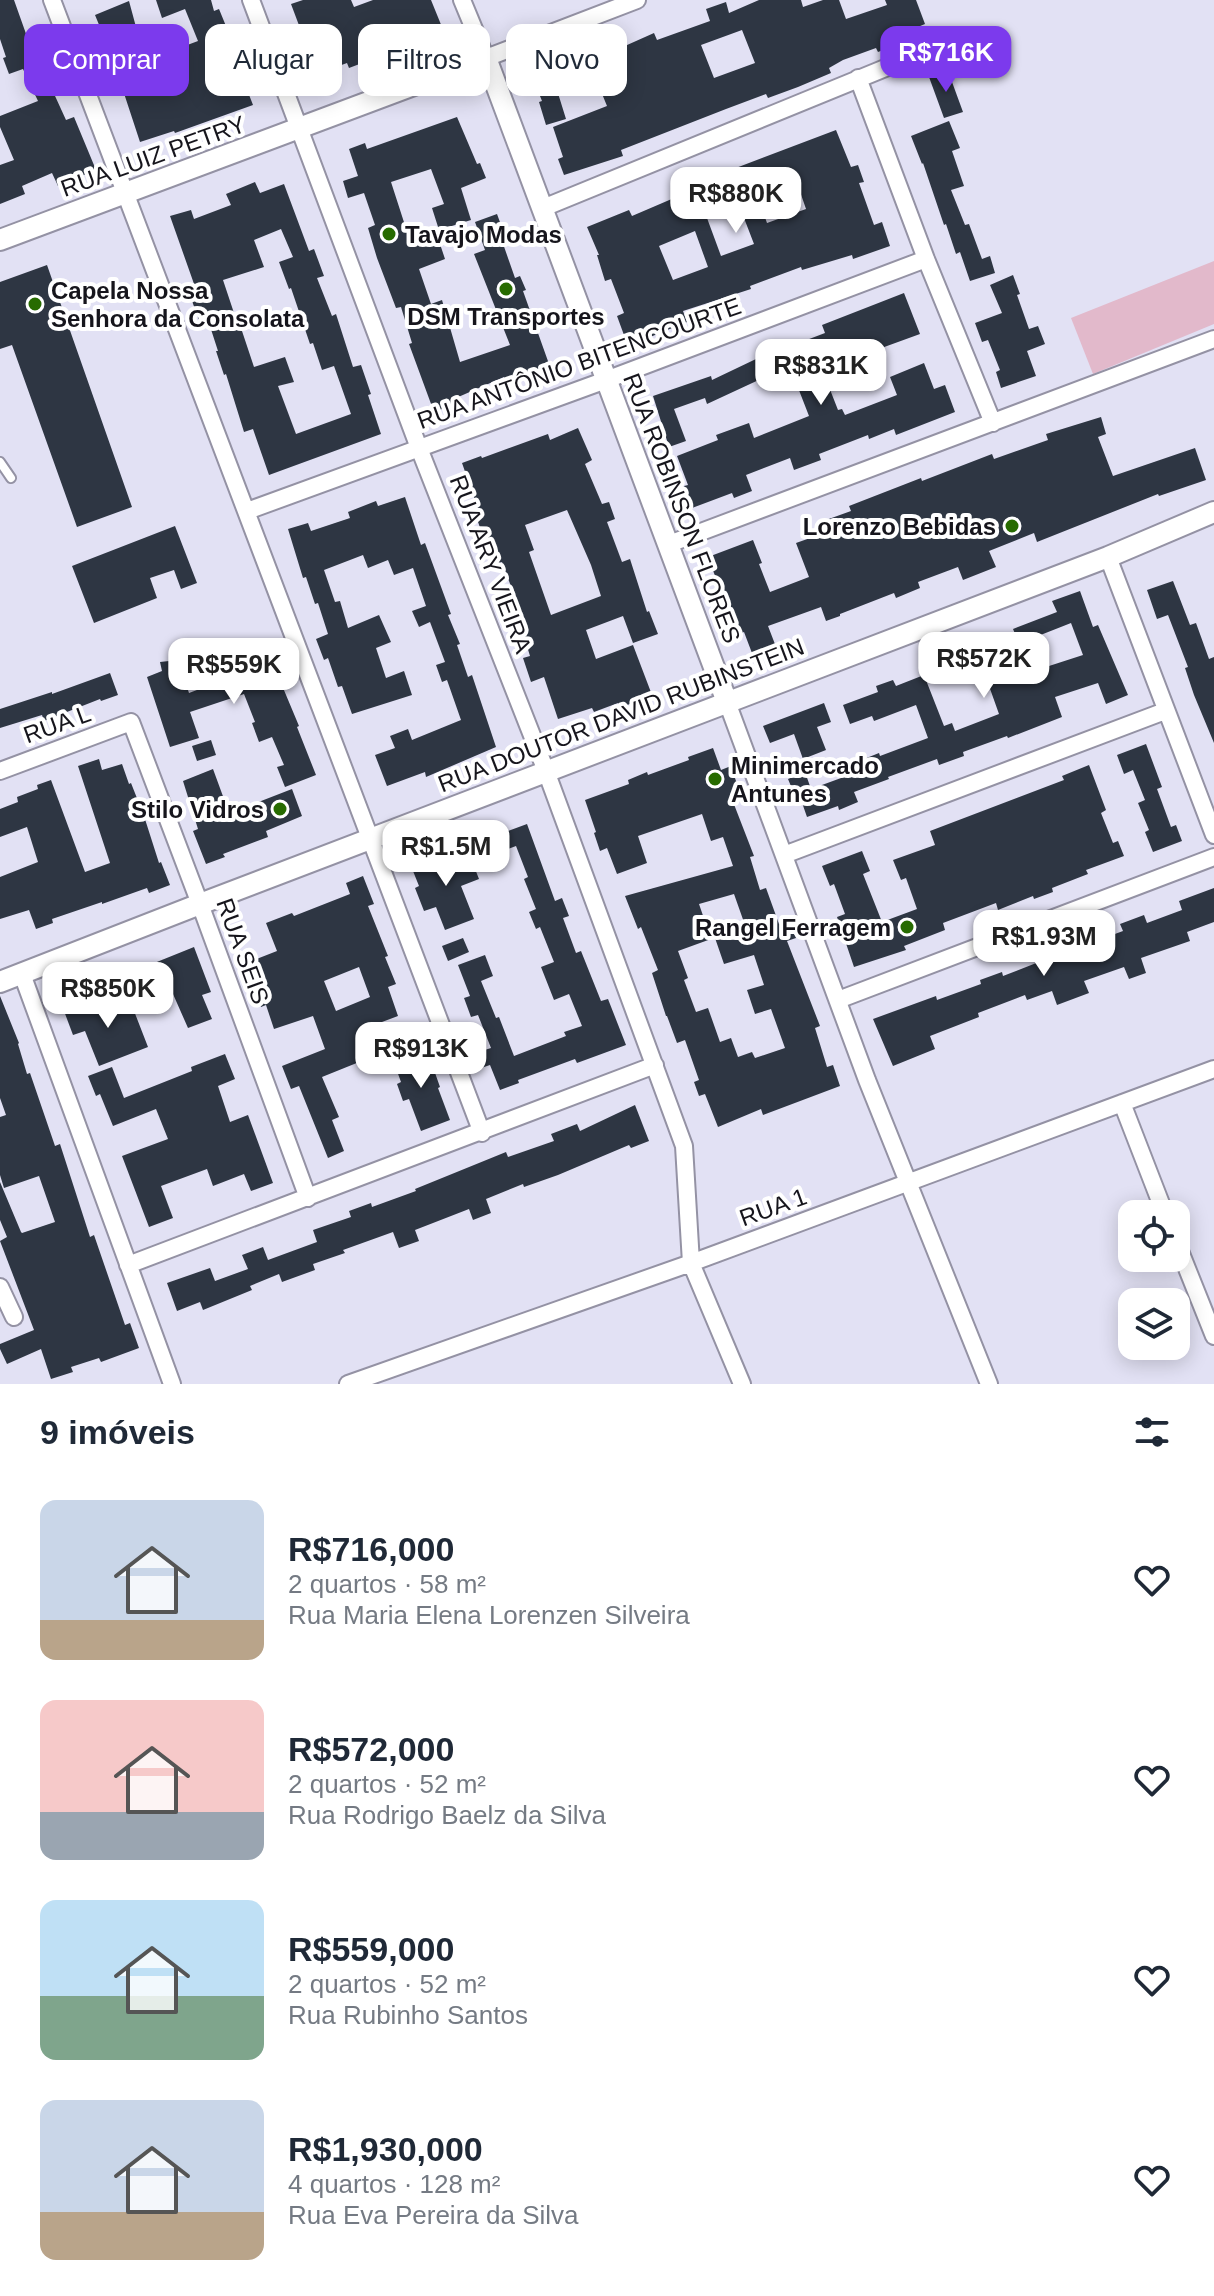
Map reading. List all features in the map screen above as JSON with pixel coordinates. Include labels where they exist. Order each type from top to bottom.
[{"type":"street","points":[[52,0],[482,1133]]},
{"type":"street","name":"RUA ARY VIEIRA","points":[[251,0],[419,448],[546,771],[684,1146],[691,1263],[742,1384]]},
{"type":"street","name":"RUA ROBINSON FLORES","points":[[462,0],[472,24]]},
{"type":"street","name":"RUA LUIZ PETRY","points":[[490,56],[637,0]]},
{"type":"street","points":[[543,208],[922,53]]},
{"type":"street","name":"RUA ROBINSON FLORES","points":[[490,69],[867,1080],[989,1384]]},
{"type":"street","points":[[858,78],[926,259],[993,423]]},
{"type":"street","name":"RUA LUIZ PETRY","points":[[0,240],[386,96]]},
{"type":"street","name":"RUA ANTÔNIO BITENCOURTE","points":[[247,511],[926,259]]},
{"type":"street","points":[[669,544],[1214,339]]},
{"type":"street","name":"RUA DOUTOR DAVID RUBINSTEIN","points":[[0,982],[1108,557],[1214,512]]},
{"type":"street","points":[[1108,557],[1214,835]]},
{"type":"street","points":[[784,855],[1165,711]]},
{"type":"street","name":"RUA L","points":[[0,771],[131,722]]},
{"type":"street","name":"RUA SEIS","points":[[131,722],[308,1198]]},
{"type":"street","points":[[838,1000],[1214,857]]},
{"type":"street","points":[[22,974],[172,1384]]},
{"type":"street","points":[[128,1265],[655,1065]]},
{"type":"street","name":"RUA 1","points":[[348,1384],[691,1263],[1214,1069]]},
{"type":"street","points":[[1122,1103],[1160,1200]]},
{"type":"street","points":[[1188,1272],[1214,1336]]},
{"type":"street","points":[[0,1287],[14,1317]]},
{"type":"lane","points":[[0,462],[11,478]]},
{"type":"shaded area","points":[[1214,261],[1214,324],[1093,374],[1071,318]]},
{"type":"building","points":[[0,0],[14,0],[24,28],[24,71],[9,74],[0,39]]},
{"type":"building","points":[[156,0],[211,0],[214,11],[219,9],[225,24],[205,24],[205,96],[250,96],[253,105],[140,142],[125,96],[189,96],[189,44],[198,41],[185,9],[162,18]]},
{"type":"building","points":[[303,0],[351,0],[354,7],[373,0],[431,0],[441,24],[358,24],[358,65],[349,68],[347,63],[342,65],[342,24],[298,24],[291,4]]},
{"type":"building","points":[[759,0],[801,0],[803,7],[823,0],[839,0],[846,19],[887,5],[885,0],[916,0],[925,24],[896,36],[899,44],[878,52],[876,48],[843,60],[829,68],[831,73],[798,87],[768,98],[766,94],[726,109],[621,150],[623,156],[564,175],[558,159],[563,157],[553,127],[607,106],[603,96],[627,96],[627,45],[654,33],[657,40],[710,21],[706,9],[726,2],[729,13]],"holes":[[[742,30],[755,63],[714,78],[701,45]]]},
{"type":"building","points":[[129,1],[135,24],[99,24],[95,15]]},
{"type":"building","points":[[948,71],[963,112],[944,118],[929,77]]},
{"type":"building","points":[[36,96],[55,96],[66,120],[74,117],[96,170],[58,186],[52,173],[22,186],[25,194],[0,204],[0,165],[14,160],[0,127],[0,116],[38,101]]},
{"type":"building","points":[[540,96],[559,96],[566,119],[546,125],[539,102],[542,101]]},
{"type":"building","points":[[457,117],[486,178],[461,188],[471,220],[439,230],[432,208],[444,204],[431,169],[391,182],[412,247],[438,238],[445,259],[419,269],[431,304],[442,300],[460,362],[510,345],[474,254],[485,250],[475,222],[497,214],[505,236],[501,238],[515,278],[520,276],[526,290],[523,291],[549,364],[506,383],[504,377],[456,398],[458,403],[434,412],[409,344],[412,343],[401,307],[396,308],[377,258],[368,228],[375,225],[364,193],[348,198],[343,181],[358,176],[349,149],[365,143],[367,149]]},
{"type":"building","points":[[949,121],[960,148],[952,151],[964,186],[951,190],[965,225],[969,224],[982,259],[990,256],[995,273],[970,281],[960,252],[956,254],[944,225],[911,136]]},
{"type":"building","points":[[836,130],[851,167],[858,165],[864,182],[859,183],[874,225],[882,222],[890,246],[853,259],[852,255],[802,270],[801,267],[750,286],[751,289],[683,311],[687,322],[628,346],[617,316],[624,313],[611,279],[605,281],[599,255],[587,227],[629,210],[632,216],[730,174],[728,171]],"holes":[[[794,174],[806,209],[767,223],[755,189]],[[739,205],[754,244],[721,256],[707,218]],[[695,231],[708,267],[673,280],[659,246]]]},
{"type":"building","points":[[255,182],[260,193],[284,184],[309,251],[314,249],[324,276],[317,278],[332,316],[336,314],[353,367],[361,365],[381,434],[269,475],[253,429],[244,432],[207,317],[199,320],[192,301],[199,298],[170,216],[191,210],[194,219],[231,205],[226,194]],"holes":[[[281,229],[293,257],[279,262],[322,370],[334,366],[351,414],[296,434],[278,386],[294,382],[285,357],[254,367],[223,280],[264,267],[254,240]]]},
{"type":"building","points":[[47,265],[132,507],[77,527],[12,345],[0,349],[0,282]]},
{"type":"building","points":[[1013,275],[1029,329],[1038,326],[1045,344],[1027,351],[1036,376],[1001,388],[996,372],[1000,370],[988,340],[982,342],[975,323],[1002,313],[990,285]]},
{"type":"building","points":[[904,293],[920,334],[865,354],[862,347],[820,364],[838,410],[842,409],[845,415],[897,395],[890,377],[924,363],[934,389],[945,385],[955,412],[896,435],[894,429],[869,439],[868,435],[819,454],[821,460],[794,470],[790,458],[746,475],[752,491],[734,498],[732,493],[692,508],[684,486],[688,485],[677,456],[718,440],[716,435],[749,423],[754,438],[809,416],[783,349],[825,333],[822,325]]},
{"type":"building","points":[[756,359],[763,378],[707,404],[705,398],[674,409],[686,441],[669,447],[653,396],[711,376],[712,380]]},
{"type":"building","points":[[1101,417],[1106,434],[1098,437],[1113,476],[1195,448],[1206,480],[1158,494],[1037,542],[1034,533],[989,551],[996,567],[963,580],[958,567],[918,582],[920,588],[896,598],[894,593],[826,621],[821,607],[768,626],[778,652],[755,661],[744,632],[737,635],[708,557],[753,540],[770,592],[809,577],[796,543],[830,531],[826,520],[851,511],[849,506],[992,454],[994,459],[1048,440],[1046,434]]},
{"type":"building","points":[[578,428],[592,460],[585,464],[602,504],[609,502],[615,519],[607,522],[622,562],[630,559],[647,612],[658,634],[633,643],[623,616],[586,630],[596,659],[633,645],[652,695],[620,708],[618,703],[594,712],[592,708],[558,719],[544,677],[531,682],[523,658],[530,656],[519,620],[516,621],[509,603],[516,600],[502,562],[493,565],[477,519],[481,517],[462,463],[548,434],[550,440]],"holes":[[[567,510],[601,596],[551,615],[529,552],[534,550],[525,525]]]},
{"type":"building","points":[[405,497],[421,545],[425,543],[451,614],[448,615],[460,644],[457,645],[468,677],[472,675],[496,747],[426,777],[425,772],[387,786],[375,755],[395,748],[390,736],[408,729],[412,740],[461,720],[447,680],[442,682],[436,665],[445,662],[430,622],[419,627],[412,611],[426,606],[413,568],[394,575],[388,560],[368,568],[363,555],[324,570],[335,602],[340,601],[348,628],[379,615],[391,642],[376,648],[386,678],[404,671],[412,695],[352,714],[342,686],[338,687],[328,658],[324,660],[316,639],[328,634],[318,603],[315,604],[306,577],[303,578],[288,529],[308,523],[311,531],[350,518],[348,512],[376,501],[378,506]]},
{"type":"building","points":[[175,526],[197,583],[181,589],[174,570],[150,578],[157,598],[94,623],[72,566]]},
{"type":"building","points":[[1173,581],[1190,625],[1196,623],[1209,659],[1214,657],[1214,743],[1194,695],[1185,668],[1188,667],[1168,615],[1157,619],[1147,590]]},
{"type":"building","points":[[1080,591],[1093,627],[1098,625],[1128,695],[1106,704],[1098,683],[1055,697],[1062,717],[963,752],[964,756],[939,765],[937,759],[888,777],[854,792],[858,802],[807,817],[799,794],[795,796],[788,779],[805,772],[811,789],[863,770],[859,761],[928,738],[916,705],[874,721],[872,716],[850,724],[843,705],[878,692],[876,686],[893,680],[896,686],[924,675],[944,726],[952,723],[955,731],[999,714],[978,655],[1018,641],[1013,629],[1057,612],[1052,601]],"holes":[[[1071,623],[1083,655],[1049,666],[1038,636]]]},
{"type":"building","points":[[235,643],[242,659],[259,652],[273,686],[281,683],[316,775],[285,787],[277,767],[284,765],[272,737],[259,742],[244,694],[190,712],[199,738],[170,747],[147,677],[162,671],[160,662],[178,660],[189,693],[218,682],[207,654]]},
{"type":"building","points":[[967,651],[975,670],[954,678],[947,658]]},
{"type":"building","points":[[110,673],[118,695],[44,721],[42,715],[0,728],[0,709]]},
{"type":"building","points":[[824,703],[831,722],[817,727],[826,750],[803,759],[794,734],[770,743],[763,726]]},
{"type":"building","points":[[211,740],[216,755],[197,761],[192,746]]},
{"type":"building","points":[[1146,744],[1162,787],[1157,789],[1171,827],[1176,825],[1182,841],[1153,852],[1145,832],[1149,830],[1138,803],[1145,800],[1133,770],[1124,774],[1117,755]]},
{"type":"building","points":[[713,748],[721,770],[731,766],[739,790],[730,794],[754,856],[750,857],[760,890],[766,888],[779,924],[791,921],[796,938],[787,941],[820,1026],[815,1028],[827,1067],[833,1065],[840,1086],[763,1115],[761,1109],[718,1127],[705,1094],[699,1096],[694,1082],[699,1080],[685,1040],[677,1043],[666,1016],[652,973],[658,970],[625,896],[733,866],[723,837],[711,841],[702,814],[638,836],[647,863],[617,874],[607,848],[600,851],[585,800],[629,784],[628,780],[647,772],[648,775],[689,760],[688,757]],"holes":[[[734,894],[746,928],[715,938],[724,964],[754,955],[764,985],[747,990],[755,1014],[771,1009],[785,1048],[755,1058],[752,1052],[738,1057],[731,1038],[720,1042],[708,1008],[696,1012],[684,980],[688,978],[678,951],[711,939],[699,904]]]},
{"type":"building","points":[[99,759],[102,770],[122,764],[170,885],[149,893],[147,888],[102,902],[52,919],[53,923],[36,929],[29,910],[0,919],[0,877],[38,862],[27,827],[0,837],[0,809],[18,802],[17,797],[38,789],[37,785],[51,780],[85,872],[110,863],[78,766]]},
{"type":"building","points":[[1089,765],[1106,810],[1101,813],[1113,843],[1118,841],[1124,856],[1086,870],[1088,874],[1052,888],[1053,892],[1034,899],[1033,896],[998,910],[996,903],[943,923],[945,930],[904,946],[906,950],[854,967],[837,917],[845,914],[834,884],[830,886],[822,866],[862,851],[870,871],[863,874],[882,922],[917,909],[906,878],[901,880],[893,860],[935,845],[930,831],[1064,780],[1062,776]]},
{"type":"building","points":[[213,769],[228,810],[232,809],[233,812],[292,789],[302,816],[266,831],[268,837],[206,864],[193,831],[198,829],[183,781]]},
{"type":"building","points":[[502,824],[505,832],[527,824],[555,901],[562,898],[569,916],[563,918],[576,953],[581,951],[601,1001],[608,999],[626,1045],[577,1063],[575,1059],[500,1090],[490,1065],[478,1069],[472,1054],[491,1048],[478,1015],[471,1017],[464,998],[470,996],[458,965],[485,955],[493,976],[481,981],[514,1056],[566,1036],[564,1032],[582,1026],[569,994],[554,1000],[541,967],[554,962],[540,927],[536,929],[529,912],[536,909],[516,846],[490,856],[481,831]]},
{"type":"building","points":[[468,851],[479,879],[461,886],[474,919],[445,930],[436,907],[424,911],[411,866],[433,858],[435,863]]},
{"type":"building","points":[[363,876],[374,904],[368,906],[396,984],[388,987],[398,1016],[374,1025],[384,1052],[322,1077],[339,1117],[332,1120],[344,1151],[328,1158],[299,1086],[291,1089],[282,1066],[325,1049],[313,1016],[274,1029],[266,1005],[261,1007],[246,963],[277,951],[266,923],[292,913],[294,916],[350,894],[346,883]],"holes":[[[359,967],[370,997],[336,1011],[324,981]]]},
{"type":"building","points":[[1214,888],[1214,922],[1187,932],[1190,941],[1141,958],[1146,973],[1129,979],[1124,967],[1084,981],[1089,993],[1057,1005],[1052,991],[1027,1000],[1025,995],[930,1036],[935,1049],[893,1066],[873,1019],[936,996],[937,1000],[981,984],[980,980],[1002,972],[1003,976],[1049,958],[1047,953],[1075,943],[1077,948],[1123,931],[1120,924],[1144,915],[1147,923],[1182,910],[1179,901]]},
{"type":"building","points":[[463,938],[469,952],[448,961],[442,946]]},
{"type":"building","points":[[194,947],[211,992],[202,995],[212,1019],[188,1028],[173,994],[140,1007],[127,974]]},
{"type":"building","points":[[0,996],[55,1146],[60,1144],[90,1237],[94,1235],[125,1325],[130,1323],[139,1348],[101,1362],[99,1358],[71,1367],[73,1372],[51,1379],[41,1349],[7,1364],[0,1349],[0,1344],[34,1330],[0,1241],[7,1237],[0,1220],[0,1182],[22,1233],[55,1222],[39,1176],[4,1188],[0,1175],[0,1117],[6,1115],[0,1098]]},
{"type":"building","points":[[129,998],[148,1047],[99,1066],[85,1031],[73,1035],[64,1011],[89,1000],[93,1012]]},
{"type":"building","points":[[421,1049],[430,1071],[434,1070],[450,1120],[421,1131],[409,1099],[403,1101],[397,1084],[401,1082],[393,1060]]},
{"type":"building","points":[[225,1054],[235,1079],[218,1086],[230,1122],[248,1115],[273,1183],[251,1191],[244,1174],[213,1186],[207,1169],[161,1186],[173,1218],[149,1227],[122,1156],[168,1139],[156,1109],[113,1126],[100,1094],[96,1096],[88,1076],[112,1067],[124,1098],[192,1071],[191,1067]]},
{"type":"building","points":[[635,1105],[649,1141],[631,1148],[629,1145],[558,1175],[524,1187],[523,1184],[486,1199],[491,1213],[473,1220],[469,1209],[415,1230],[419,1241],[399,1248],[393,1232],[313,1264],[315,1270],[282,1282],[279,1274],[250,1286],[252,1290],[203,1310],[200,1302],[177,1311],[167,1283],[210,1268],[215,1281],[248,1269],[242,1255],[263,1247],[268,1260],[317,1242],[313,1230],[351,1217],[349,1211],[371,1203],[372,1207],[416,1191],[506,1152],[508,1157],[554,1141],[551,1134],[577,1124],[580,1131]]},
{"type":"place","name":"Tavajo Modas","points":[[389,234]]},
{"type":"place","name":"DSM Transportes","points":[[506,289]]},
{"type":"place","name":"Capela Nossa Senhora da Consolata","points":[[35,304]]},
{"type":"place","name":"Lorenzo Bebidas","points":[[1012,526]]},
{"type":"place","name":"Minimercado Antunes","points":[[715,779]]},
{"type":"place","name":"Stilo Vidros","points":[[280,809]]},
{"type":"place","name":"Rangel Ferragem","points":[[907,927]]}]
